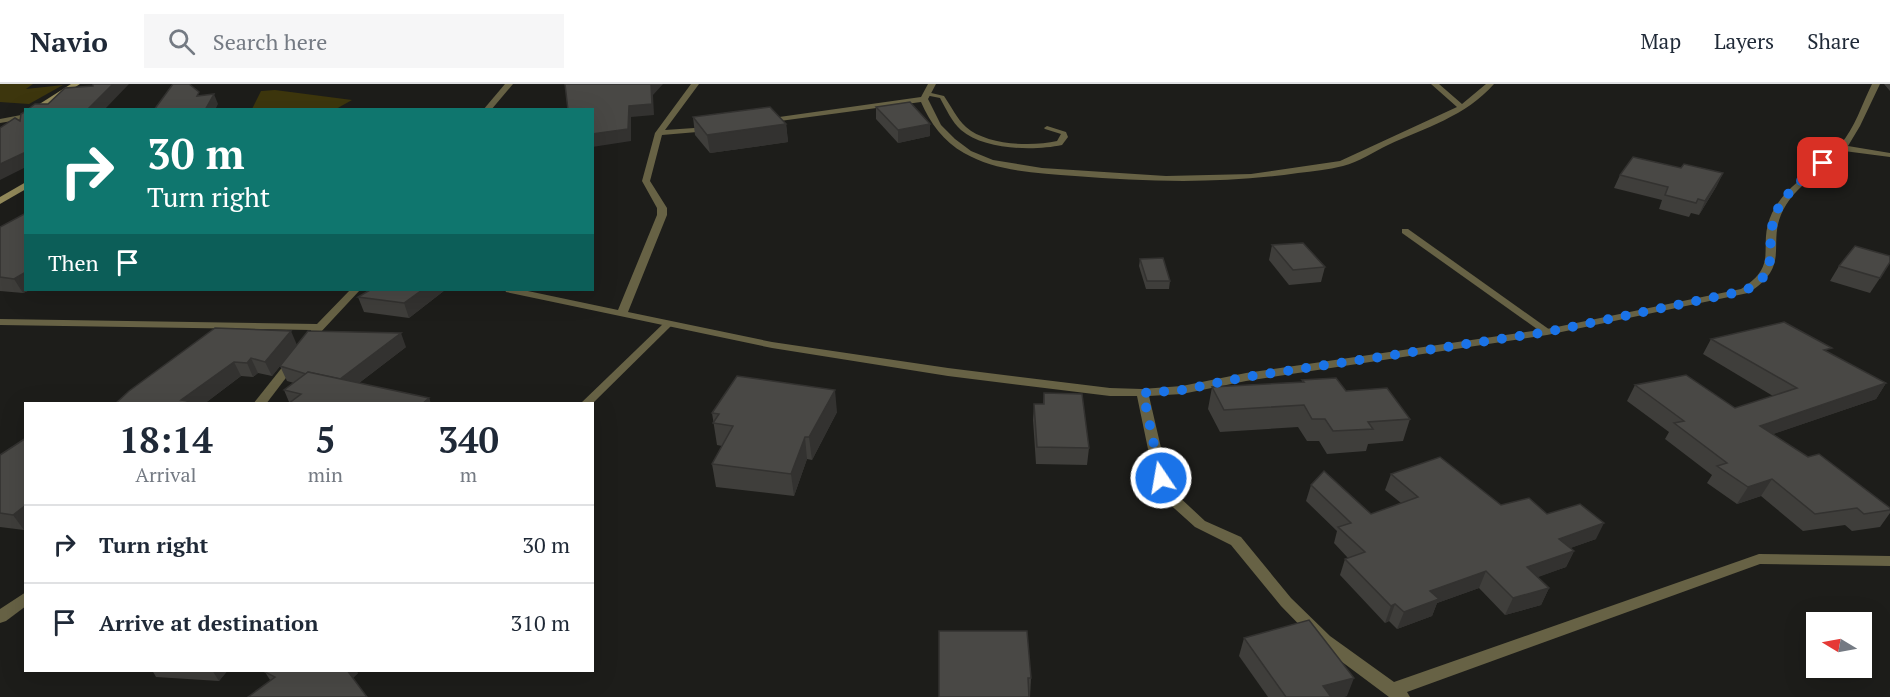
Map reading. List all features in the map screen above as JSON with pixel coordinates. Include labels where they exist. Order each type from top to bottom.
[{"type":"street","points":[[36,108],[76,84]]},
{"type":"street","points":[[488,108],[509,84]]},
{"type":"street","points":[[622,314],[662,215],[662,207],[646,181],[659,133],[695,84]]},
{"type":"street","points":[[925,97],[932,84]]},
{"type":"street","points":[[1435,84],[1461,108]]},
{"type":"street","points":[[925,97],[939,129],[955,144],[978,157],[1012,167],[1123,178],[1215,179],[1273,175],[1349,162],[1450,116],[1480,95],[1490,84]]},
{"type":"street","points":[[515,291],[772,345],[948,372],[1110,392],[1143,393],[1182,390],[1246,377],[1547,332],[1744,291],[1758,285],[1767,275],[1770,265],[1774,219],[1781,204],[1804,178],[1843,148],[1876,84]]},
{"type":"street","points":[[759,122],[925,97]]},
{"type":"street","points":[[0,121],[23,116]]},
{"type":"street","points":[[23,116],[20,123],[23,127]]},
{"type":"street","points":[[659,133],[714,128]]},
{"type":"street","points":[[1843,148],[1890,155]]},
{"type":"street","points":[[0,201],[24,186]]},
{"type":"street","points":[[261,402],[319,327],[354,291]]},
{"type":"street","points":[[0,322],[319,327]]},
{"type":"street","points":[[1143,393],[1161,478],[1170,497],[1200,524],[1236,541],[1286,602],[1324,640],[1397,693],[1759,559],[1793,557],[1821,560],[1890,561]]},
{"type":"street","points":[[0,617],[24,599]]},
{"type":"lane","points":[[925,97],[942,97],[964,128],[976,135],[995,141],[1048,146],[1059,143],[1065,137],[1065,133],[1047,128]]},
{"type":"lane","points":[[1405,231],[1547,332]]},
{"type":"lane","points":[[587,402],[668,324]]},
{"type":"shaded area","points":[[0,84],[33,84],[26,89],[63,85],[29,104],[0,102]]},
{"type":"shaded area","points":[[275,90],[352,100],[338,108],[252,108],[261,91]]},
{"type":"building","points":[[93,84],[113,84],[89,108],[30,108],[35,104],[48,104],[65,88],[93,86]]},
{"type":"building","points":[[173,84],[189,84],[199,92],[197,96],[214,94],[206,108],[155,108]]},
{"type":"building","points":[[565,84],[651,84],[652,104],[629,106],[628,129],[594,134],[594,108],[568,108]]},
{"type":"building","points":[[910,102],[930,124],[898,130],[876,107]]},
{"type":"building","points":[[770,107],[786,124],[707,135],[693,117]]},
{"type":"building","points":[[24,112],[24,153],[0,164],[0,128],[15,118],[20,121],[21,114]]},
{"type":"building","points":[[1633,157],[1681,168],[1684,164],[1723,173],[1705,201],[1698,199],[1696,203],[1665,195],[1668,187],[1620,175]]},
{"type":"building","points":[[24,214],[24,273],[14,279],[0,277],[0,227]]},
{"type":"building","points":[[1303,243],[1325,267],[1293,270],[1272,245]]},
{"type":"building","points":[[1855,246],[1890,256],[1890,262],[1880,278],[1839,266]]},
{"type":"building","points":[[1163,258],[1170,281],[1147,281],[1140,259]]},
{"type":"building","points":[[368,291],[421,291],[404,303],[358,297]]},
{"type":"building","points":[[1784,322],[1832,348],[1824,350],[1886,383],[1760,426],[1808,457],[1819,454],[1890,510],[1864,514],[1857,508],[1815,514],[1772,479],[1748,487],[1717,466],[1727,463],[1674,423],[1684,421],[1635,385],[1686,375],[1735,408],[1797,388],[1711,339]]},
{"type":"building","points":[[215,328],[291,331],[265,362],[251,358],[247,363],[234,362],[181,400],[187,402],[117,402]]},
{"type":"building","points":[[308,331],[401,333],[340,379],[308,372],[306,374],[280,366]]},
{"type":"building","points":[[308,372],[429,398],[424,402],[291,402],[301,394],[284,390]]},
{"type":"building","points":[[737,376],[835,390],[809,437],[805,437],[791,474],[712,464],[733,426],[713,423],[719,414],[712,413]]},
{"type":"building","points":[[1336,378],[1346,391],[1387,388],[1410,419],[1368,422],[1373,429],[1333,431],[1325,419],[1312,419],[1304,405],[1224,410],[1212,387],[1304,382],[1302,380]]},
{"type":"building","points":[[1044,393],[1082,394],[1089,448],[1037,447],[1034,404],[1044,404]]},
{"type":"building","points":[[24,439],[24,507],[13,515],[0,513],[0,455]]},
{"type":"building","points":[[1440,457],[1501,505],[1529,498],[1547,514],[1580,504],[1604,523],[1559,539],[1574,551],[1527,567],[1549,588],[1513,598],[1486,571],[1430,591],[1439,599],[1404,612],[1395,604],[1391,606],[1345,559],[1365,552],[1338,527],[1351,523],[1311,485],[1324,471],[1371,514],[1418,497],[1391,474]]},
{"type":"building","points":[[1309,620],[1354,678],[1323,686],[1331,697],[1286,697],[1244,638]]},
{"type":"building","points":[[939,631],[1027,631],[1031,678],[1028,678],[1029,697],[939,697]]},
{"type":"building","points":[[265,672],[348,672],[367,697],[248,697],[275,677]]},
{"type":"route","points":[[1161,478],[1143,393],[1182,390],[1246,377],[1547,332],[1744,291],[1758,285],[1767,275],[1774,219],[1781,204],[1804,178],[1823,163]]}]
